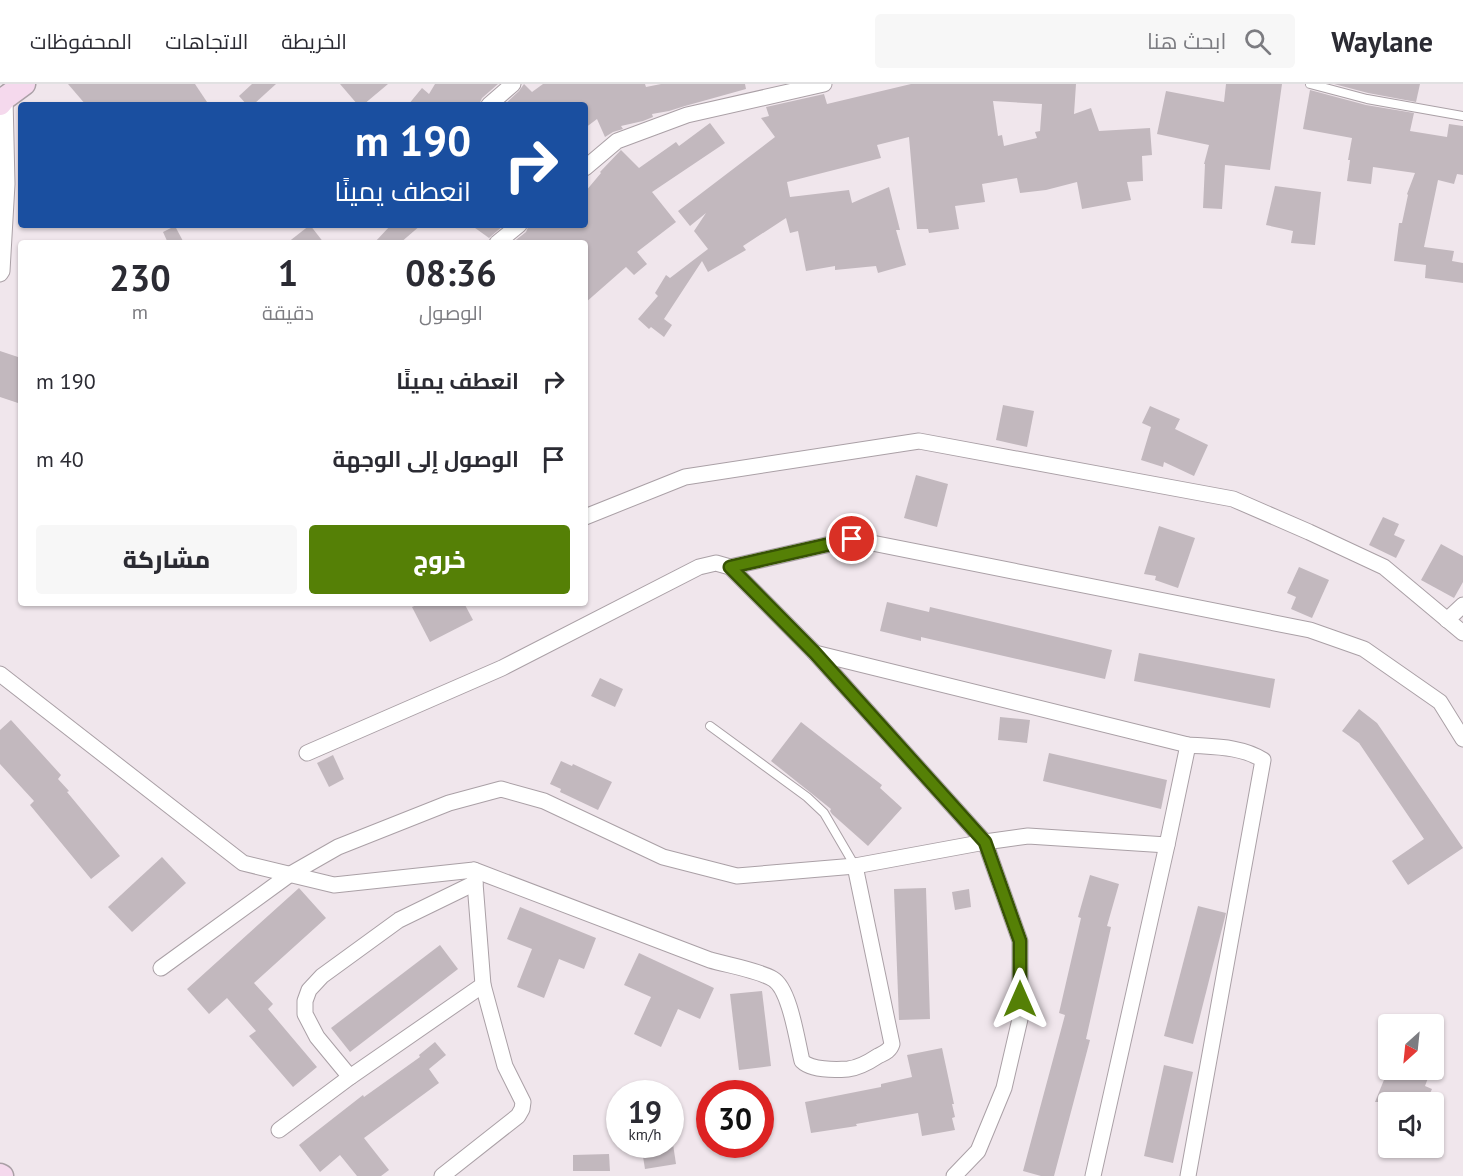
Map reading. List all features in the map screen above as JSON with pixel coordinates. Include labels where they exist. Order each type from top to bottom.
[{"type":"street","points":[[0,274],[7,184],[2,98],[24,84]]},
{"type":"street","points":[[492,102],[513,84]]},
{"type":"street","points":[[588,165],[617,141],[687,115],[824,84]]},
{"type":"street","points":[[501,240],[515,228]]},
{"type":"street","points":[[588,516],[685,477],[919,441],[1233,499],[1384,567],[1463,633]]},
{"type":"street","points":[[307,753],[502,668],[699,567],[716,563],[730,567],[852,539],[1310,630],[1364,649],[1440,702],[1463,739]]},
{"type":"street","points":[[730,567],[815,653],[985,842],[1020,941],[1020,1019],[1004,1088],[978,1151],[954,1176]]},
{"type":"street","points":[[1447,620],[1463,604]]},
{"type":"street","points":[[815,653],[1188,745],[1238,749],[1252,753],[1263,760],[1188,1176]]},
{"type":"street","points":[[0,674],[243,863],[334,885],[475,877],[628,928],[710,960],[751,970],[774,979],[782,987],[802,1061],[818,1069],[848,1069],[865,1064],[889,1050],[892,1044],[855,866]]},
{"type":"street","points":[[1093,1176],[1188,745]]},
{"type":"street","points":[[161,968],[289,875],[338,848],[448,804],[501,789],[544,801],[663,857],[737,876],[855,866],[1029,836],[1167,845]]},
{"type":"street","points":[[442,1176],[518,1116],[523,1101],[506,1066],[483,985],[475,877]]},
{"type":"street","points":[[351,1077],[317,1037],[305,1014],[304,1001],[309,990],[322,976],[399,920],[475,877]]},
{"type":"street","points":[[279,1130],[483,985]]},
{"type":"lane","points":[[1310,84],[1367,99],[1463,116]]},
{"type":"lane","points":[[710,726],[807,797],[824,813],[855,866]]},
{"type":"building","points":[[68,84],[195,84],[207,102],[83,102]]},
{"type":"building","points":[[252,84],[276,84],[256,102],[244,102],[239,96]]},
{"type":"building","points":[[340,84],[388,84],[367,102],[355,102]]},
{"type":"building","points":[[435,84],[498,84],[480,102],[410,102],[422,88],[429,94]]},
{"type":"building","points":[[524,84],[532,92],[543,84],[645,84],[646,87],[661,84],[745,84],[746,89],[652,114],[653,117],[621,126],[623,129],[605,137],[597,119],[588,126],[588,102],[507,102]]},
{"type":"building","points":[[911,84],[1076,84],[1074,114],[1091,108],[1099,131],[1150,128],[1152,155],[1142,156],[1143,181],[1127,182],[1131,200],[1082,209],[1077,182],[1046,190],[1020,193],[1017,178],[982,184],[985,202],[955,206],[959,229],[929,233],[928,229],[917,229],[909,137],[877,145],[881,158],[787,182],[790,197],[849,190],[852,203],[889,187],[900,230],[896,230],[906,265],[878,273],[876,266],[835,270],[835,266],[806,271],[798,231],[790,233],[786,218],[743,246],[746,250],[708,272],[702,261],[664,319],[672,325],[664,337],[651,327],[649,329],[638,319],[658,296],[655,293],[666,275],[670,278],[708,249],[694,231],[706,213],[690,226],[678,211],[775,137],[761,118],[769,116],[766,107],[824,94],[827,104]],"holes":[[[993,101],[1042,104],[1040,131],[1035,132],[1037,138],[1004,146],[1002,135],[998,136]]]},
{"type":"building","points":[[1226,84],[1282,84],[1270,170],[1225,165],[1222,209],[1203,208],[1204,164],[1209,145],[1157,134],[1166,91],[1224,102]]},
{"type":"building","points":[[1334,84],[1420,84],[1416,102]]},
{"type":"building","points":[[1310,90],[1366,105],[1414,113],[1410,131],[1447,137],[1449,124],[1463,126],[1463,175],[1457,174],[1454,184],[1438,180],[1424,247],[1454,251],[1452,261],[1463,263],[1463,283],[1425,278],[1426,265],[1394,261],[1399,223],[1402,223],[1407,194],[1415,173],[1373,167],[1371,184],[1347,181],[1352,138],[1303,129]]},
{"type":"building","points":[[710,123],[725,143],[652,192],[676,222],[637,252],[647,264],[634,275],[626,267],[588,300],[588,240],[516,240],[528,228],[588,228],[588,188],[621,150],[639,168],[676,142],[679,146]]},
{"type":"building","points":[[1275,186],[1321,192],[1315,245],[1291,243],[1293,231],[1266,225]]},
{"type":"building","points":[[176,228],[182,240],[167,240],[163,232]]},
{"type":"building","points":[[306,228],[312,228],[322,240],[291,240]]},
{"type":"building","points":[[388,228],[418,228],[404,240],[377,240]]},
{"type":"building","points":[[475,228],[501,228],[489,238]]},
{"type":"building","points":[[0,351],[18,357],[18,403],[0,397]]},
{"type":"building","points":[[1003,405],[1034,411],[1027,447],[996,440]]},
{"type":"building","points":[[1150,406],[1180,419],[1175,429],[1208,445],[1194,476],[1164,462],[1163,467],[1141,460],[1151,427],[1142,423]]},
{"type":"building","points":[[916,475],[948,484],[937,527],[904,518]]},
{"type":"building","points":[[1383,517],[1399,524],[1394,535],[1405,540],[1396,558],[1369,545]]},
{"type":"building","points":[[1159,526],[1195,538],[1178,588],[1155,580],[1156,576],[1144,574]]},
{"type":"building","points":[[1441,544],[1463,556],[1463,582],[1454,598],[1421,580]]},
{"type":"building","points":[[1299,567],[1329,580],[1312,618],[1291,609],[1296,597],[1287,593]]},
{"type":"building","points":[[887,602],[929,612],[930,607],[1112,650],[1105,679],[921,637],[921,641],[880,631]]},
{"type":"building","points":[[466,606],[473,620],[430,642],[412,607]]},
{"type":"building","points":[[1139,653],[1275,679],[1270,708],[1134,681]]},
{"type":"building","points":[[600,678],[623,689],[615,707],[591,696]]},
{"type":"building","points":[[1359,709],[1377,723],[1463,848],[1408,885],[1392,861],[1424,839],[1359,743],[1342,731]]},
{"type":"building","points":[[1000,717],[1030,720],[1027,743],[998,740]]},
{"type":"building","points":[[11,720],[61,775],[58,779],[69,791],[67,792],[120,856],[91,879],[30,805],[34,801],[0,764],[0,730]]},
{"type":"building","points":[[801,722],[882,785],[880,788],[902,808],[868,846],[832,814],[831,809],[771,761]]},
{"type":"building","points":[[1049,753],[1167,780],[1161,809],[1043,781]]},
{"type":"building","points":[[333,755],[344,779],[329,787],[317,763]]},
{"type":"building","points":[[561,761],[612,782],[598,810],[560,792],[561,789],[550,784]]},
{"type":"building","points":[[162,857],[186,883],[132,932],[108,907]]},
{"type":"building","points":[[1090,875],[1119,884],[1107,926],[1111,927],[1086,1039],[1090,1040],[1054,1176],[1041,1176],[1023,1171],[1065,1015],[1059,1013],[1081,918],[1078,917]]},
{"type":"building","points":[[299,888],[326,918],[254,983],[273,1004],[268,1009],[317,1067],[293,1087],[249,1036],[256,1031],[227,998],[209,1014],[187,989]]},
{"type":"building","points":[[926,888],[930,1019],[899,1020],[894,889]]},
{"type":"building","points":[[969,889],[971,907],[955,910],[952,892]]},
{"type":"building","points":[[1198,906],[1226,913],[1193,1044],[1164,1036]]},
{"type":"building","points":[[520,907],[596,938],[584,969],[559,959],[544,998],[517,987],[532,949],[507,939]]},
{"type":"building","points":[[440,945],[458,969],[350,1052],[331,1028]]},
{"type":"building","points":[[639,953],[714,988],[700,1019],[678,1009],[661,1047],[634,1034],[651,997],[624,985]]},
{"type":"building","points":[[762,991],[771,1066],[739,1070],[730,994]]},
{"type":"building","points":[[435,1042],[446,1055],[429,1069],[439,1083],[364,1138],[389,1170],[381,1176],[357,1176],[340,1155],[320,1172],[299,1145],[363,1095],[364,1097],[420,1057],[419,1055]]},
{"type":"building","points":[[942,1048],[954,1104],[952,1104],[955,1117],[952,1118],[955,1130],[922,1136],[918,1113],[811,1133],[805,1102],[881,1087],[881,1084],[912,1077],[907,1055]]},
{"type":"building","points":[[1164,1065],[1193,1072],[1173,1163],[1144,1156]]},
{"type":"building","points":[[1384,1080],[1427,1080],[1425,1086],[1432,1089],[1431,1092],[1379,1092]]},
{"type":"building","points":[[606,1154],[606,1158],[609,1158],[610,1171],[573,1171],[573,1155]]},
{"type":"building","points":[[643,1158],[675,1158],[676,1164],[645,1169]]},
{"type":"route","points":[[852,539],[730,567],[815,653],[985,842],[1020,941],[1020,999]]}]
